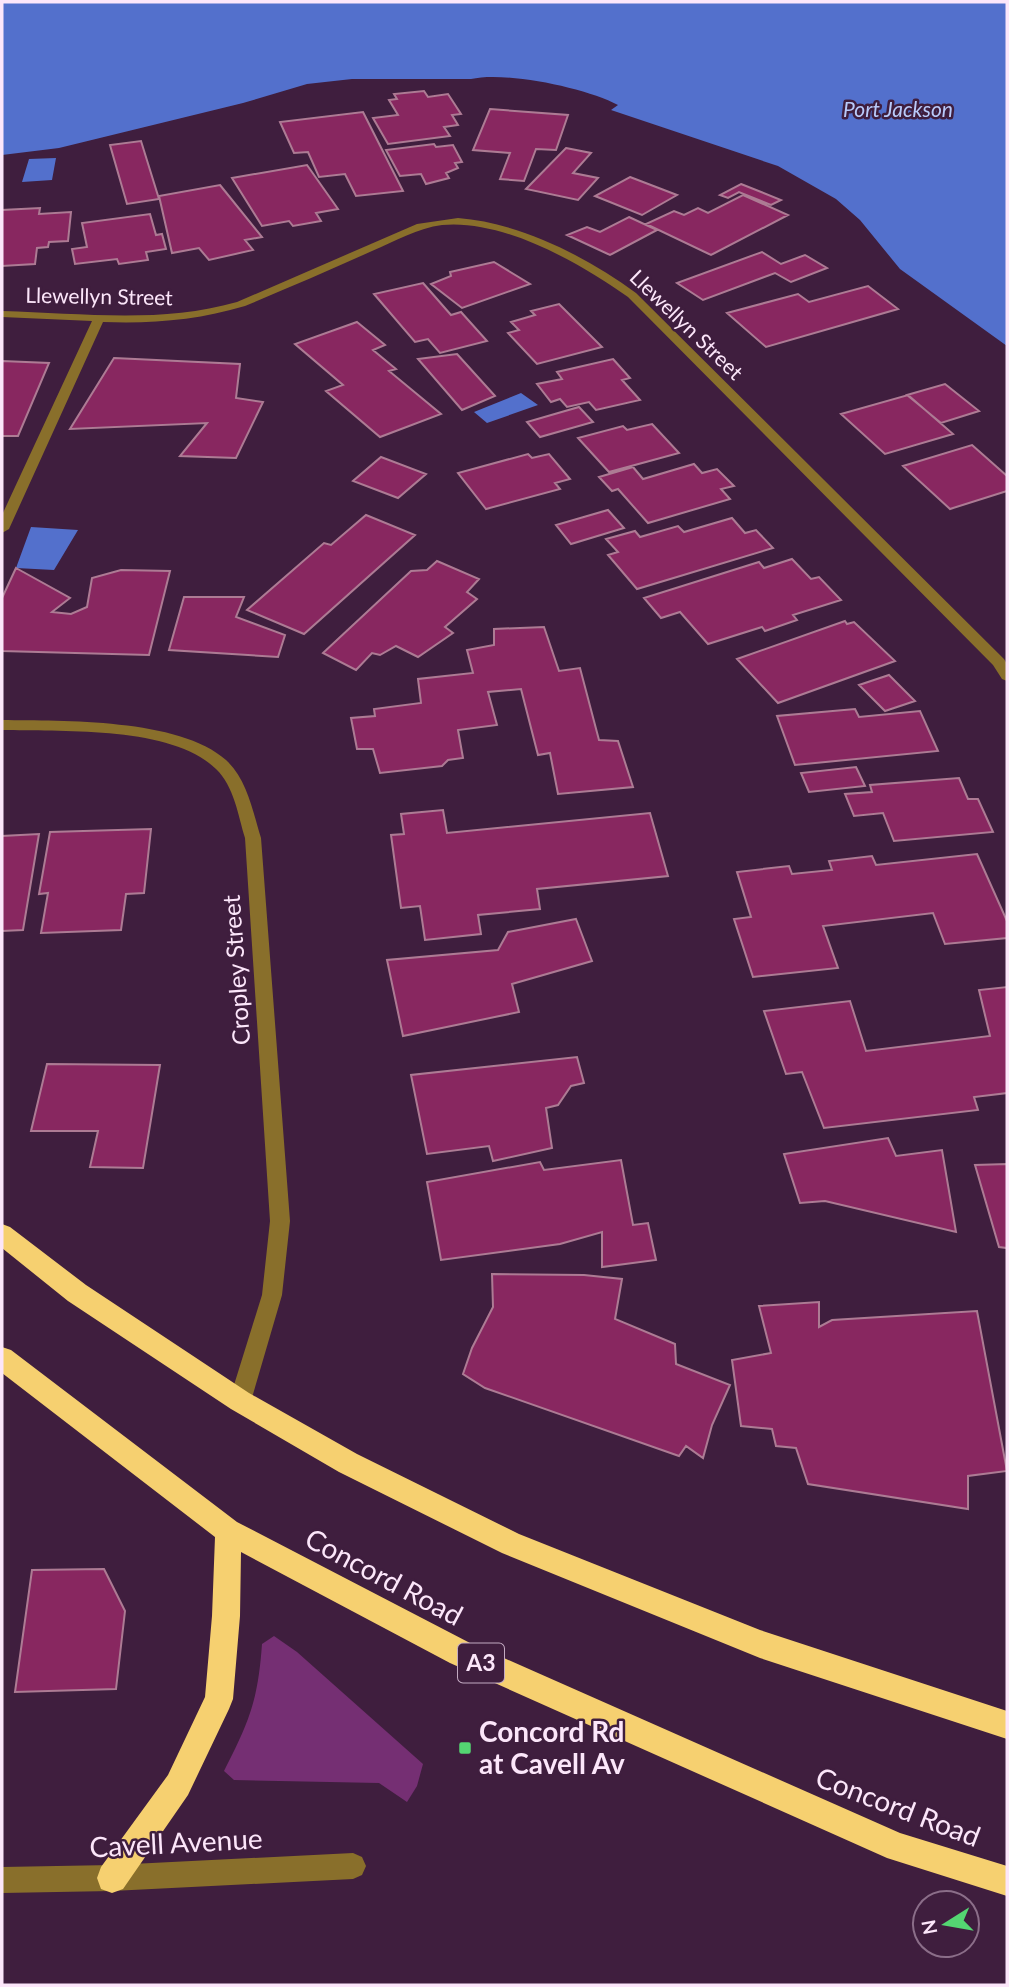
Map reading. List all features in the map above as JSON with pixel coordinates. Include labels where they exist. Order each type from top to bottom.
[{"type":"highway","points":[[2,1234],[77,1293],[240,1401],[348,1463],[511,1544],[760,1644],[1007,1725]]},
{"type":"highway","name":"Concord Road","points":[[2,1358],[228,1531],[472,1659],[898,1847],[1007,1881]]},
{"type":"highway","points":[[112,1878],[178,1785],[219,1699],[226,1616],[228,1531]]},
{"type":"street","name":"Llewellyn Street","points":[[2,314],[146,320],[210,313],[241,304],[421,226],[437,222],[471,221],[509,229],[607,276],[632,295],[999,662],[1007,676]]},
{"type":"street","points":[[2,529],[99,318]]},
{"type":"street","name":"Cropley Street","points":[[2,724],[144,734],[188,744],[220,764],[240,795],[253,838],[279,1221],[272,1295],[240,1401]]},
{"type":"street","name":"Cavell Avenue","points":[[2,1880],[112,1878],[353,1866]]},
{"type":"shaded area","points":[[274,1636],[297,1652],[423,1764],[417,1786],[407,1802],[379,1783],[234,1780],[224,1771],[251,1710],[258,1681],[262,1644]]},
{"type":"water","name":"Port Jackson","points":[[2,2],[1007,2],[1007,346],[900,269],[860,220],[836,199],[778,166],[611,110],[618,105],[604,99],[546,83],[486,77],[352,79],[307,84],[243,103],[59,148],[2,155]]},
{"type":"water","points":[[56,158],[52,180],[22,182],[29,159]]},
{"type":"water","points":[[521,393],[538,405],[487,423],[474,412]]},
{"type":"water","points":[[31,527],[78,530],[54,570],[16,568]]},
{"type":"building","points":[[424,91],[428,97],[448,94],[461,114],[452,115],[458,125],[444,127],[450,136],[388,144],[373,118],[398,115],[389,100],[397,99],[394,94]]},
{"type":"building","points":[[490,109],[568,115],[556,150],[536,149],[524,181],[500,179],[510,153],[473,150]]},
{"type":"building","points":[[363,112],[403,191],[356,196],[345,174],[319,177],[308,152],[294,153],[280,122]]},
{"type":"building","points":[[141,141],[159,199],[127,204],[110,145]]},
{"type":"building","points":[[434,144],[436,147],[453,145],[462,162],[455,163],[458,168],[446,173],[449,178],[426,184],[421,174],[400,176],[386,150]]},
{"type":"building","points":[[566,148],[591,153],[573,173],[598,178],[578,200],[526,189]]},
{"type":"building","points":[[307,165],[338,209],[316,213],[321,221],[293,226],[289,221],[262,226],[232,178]]},
{"type":"building","points":[[630,177],[677,195],[642,215],[595,196]]},
{"type":"building","points":[[741,184],[781,200],[771,205],[739,192],[728,198],[720,195]]},
{"type":"building","points":[[220,185],[262,237],[245,240],[253,250],[209,260],[199,248],[172,253],[159,196]]},
{"type":"building","points":[[743,195],[788,215],[711,255],[646,224],[674,211],[684,215],[698,208],[708,213]]},
{"type":"building","points":[[40,208],[39,214],[71,212],[68,241],[49,242],[48,247],[37,248],[35,264],[2,266],[2,210]]},
{"type":"building","points":[[150,214],[156,235],[162,234],[166,249],[146,252],[148,260],[119,264],[117,259],[75,264],[72,249],[87,247],[82,223]]},
{"type":"building","points":[[629,217],[657,230],[610,255],[567,235],[587,227],[600,232]]},
{"type":"building","points":[[762,252],[781,264],[805,255],[827,268],[791,282],[775,273],[703,300],[677,283]]},
{"type":"building","points":[[494,262],[530,284],[462,308],[431,284],[451,276],[450,272]]},
{"type":"building","points":[[423,283],[451,315],[461,312],[487,341],[440,353],[428,339],[415,342],[374,294]]},
{"type":"building","points":[[868,286],[898,309],[766,347],[727,313],[798,294],[809,302]]},
{"type":"building","points":[[559,304],[602,347],[537,364],[508,333],[519,330],[511,322],[535,315],[531,311]]},
{"type":"building","points":[[357,322],[385,345],[373,350],[396,369],[389,371],[441,414],[380,437],[326,391],[343,385],[295,344]]},
{"type":"building","points":[[457,354],[495,396],[462,410],[418,359]]},
{"type":"building","points":[[114,358],[240,364],[236,398],[263,402],[236,458],[180,456],[207,423],[70,429]]},
{"type":"building","points":[[613,359],[630,378],[622,380],[640,400],[596,410],[589,402],[567,407],[560,399],[551,402],[537,384],[562,379],[557,372]]},
{"type":"building","points":[[2,361],[49,363],[18,436],[2,436]]},
{"type":"building","points":[[945,384],[979,411],[941,423],[907,395]]},
{"type":"building","points":[[908,395],[953,434],[885,454],[841,414]]},
{"type":"building","points":[[579,407],[593,422],[540,437],[527,422]]},
{"type":"building","points":[[652,424],[679,453],[609,472],[578,438],[623,426],[627,430]]},
{"type":"building","points":[[972,445],[1007,476],[1007,491],[950,509],[903,466]]},
{"type":"building","points":[[528,454],[532,458],[549,454],[570,479],[555,483],[560,489],[486,509],[458,473]]},
{"type":"building","points":[[381,457],[426,474],[398,498],[353,481]]},
{"type":"building","points":[[694,464],[702,473],[717,469],[734,486],[721,489],[730,499],[648,523],[618,489],[612,491],[599,477],[633,467],[643,479]]},
{"type":"building","points":[[608,510],[624,528],[571,544],[556,525]]},
{"type":"building","points":[[366,515],[415,535],[304,634],[247,610],[324,543],[331,545]]},
{"type":"building","points":[[732,518],[745,533],[756,530],[773,548],[637,589],[608,555],[618,552],[606,539],[635,531],[640,537],[678,526],[684,532]]},
{"type":"building","points":[[792,559],[811,579],[819,577],[841,600],[793,615],[797,620],[765,631],[762,627],[708,644],[680,612],[661,618],[644,598],[759,562],[764,568]]},
{"type":"building","points":[[437,561],[479,579],[467,592],[477,599],[445,627],[453,633],[418,657],[396,646],[380,655],[372,653],[356,670],[323,653],[411,571],[427,570]]},
{"type":"building","points":[[16,568],[70,598],[52,612],[71,614],[87,607],[92,578],[121,570],[170,571],[149,655],[2,651],[2,598]]},
{"type":"building","points":[[184,597],[244,597],[236,617],[285,635],[278,657],[169,650]]},
{"type":"building","points":[[845,621],[847,624],[854,622],[895,661],[778,703],[737,659]]},
{"type":"building","points":[[544,627],[559,671],[580,668],[599,740],[618,741],[633,787],[558,794],[550,753],[538,755],[521,689],[488,692],[497,725],[458,730],[463,758],[448,760],[442,766],[380,773],[373,749],[357,749],[351,718],[375,716],[374,709],[421,703],[418,679],[473,673],[467,650],[494,645],[494,629]]},
{"type":"building","points":[[889,675],[915,701],[885,711],[859,685]]},
{"type":"building","points":[[855,709],[859,717],[920,711],[938,751],[795,765],[777,716]]},
{"type":"building","points":[[856,767],[865,786],[809,792],[801,773]]},
{"type":"building","points":[[959,778],[968,799],[978,799],[993,832],[894,841],[883,813],[854,816],[845,794],[872,792],[870,785]]},
{"type":"building","points":[[443,810],[447,833],[650,813],[668,876],[537,889],[540,909],[478,915],[481,934],[425,940],[420,906],[401,908],[391,835],[404,834],[401,814]]},
{"type":"building","points":[[151,829],[144,893],[126,894],[121,930],[41,933],[48,893],[39,894],[50,832]]},
{"type":"building","points":[[39,834],[23,930],[2,931],[2,836]]},
{"type":"building","points":[[977,854],[1007,921],[1007,938],[945,944],[933,913],[823,926],[838,968],[753,977],[734,919],[751,917],[737,872],[789,866],[792,874],[832,870],[829,861],[872,856],[876,865]]},
{"type":"building","points":[[576,919],[592,961],[512,984],[519,1012],[403,1036],[387,960],[498,950],[508,932]]},
{"type":"building","points":[[1007,987],[1007,1093],[974,1097],[978,1110],[824,1128],[802,1072],[786,1074],[764,1011],[850,1001],[866,1051],[990,1036],[979,990]]},
{"type":"building","points":[[577,1057],[584,1083],[571,1086],[558,1105],[546,1108],[552,1148],[493,1161],[489,1146],[427,1154],[411,1075]]},
{"type":"building","points":[[47,1064],[160,1065],[143,1168],[90,1167],[98,1131],[31,1131]]},
{"type":"building","points":[[888,1138],[896,1156],[942,1150],[956,1232],[825,1201],[800,1203],[784,1154]]},
{"type":"building","points":[[621,1160],[633,1225],[648,1223],[656,1260],[602,1267],[602,1232],[560,1244],[441,1260],[427,1182],[540,1162],[544,1170]]},
{"type":"building","points":[[1007,1164],[1007,1248],[999,1247],[975,1165]]},
{"type":"building","points":[[492,1274],[584,1275],[622,1279],[615,1319],[675,1344],[676,1364],[730,1385],[712,1425],[703,1458],[686,1446],[679,1456],[485,1388],[463,1374],[472,1348],[493,1307]]},
{"type":"building","points":[[819,1302],[819,1327],[832,1320],[977,1311],[1007,1471],[968,1476],[968,1509],[808,1484],[796,1448],[776,1446],[772,1429],[741,1426],[732,1360],[771,1353],[759,1306]]},
{"type":"building","points":[[104,1569],[125,1611],[116,1689],[15,1692],[32,1570]]},
{"type":"place","name":"Concord Rd at Cavell Av","points":[[465,1748]]}]
